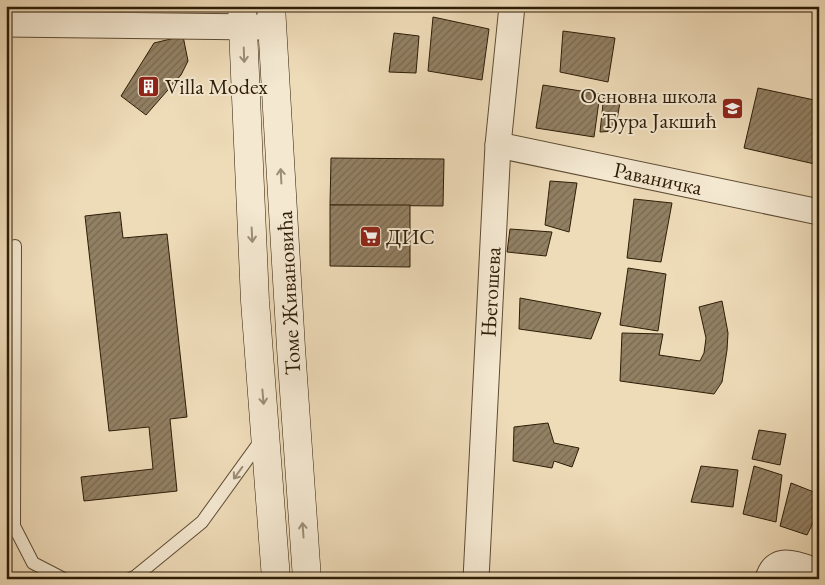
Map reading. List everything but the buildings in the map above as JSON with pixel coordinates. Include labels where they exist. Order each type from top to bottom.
[{"type":"main road","name":"Томе Живановића","points":[[242,16],[255,301],[276,579]]},
{"type":"main road","name":"Томе Живановића","points":[[272,17],[307,579]]},
{"type":"street","name":"Његошева","points":[[476,579],[498,144],[512,6]]},
{"type":"street","points":[[6,24],[242,16],[272,17]]},
{"type":"street","name":"Раваничка","points":[[498,144],[819,212]]},
{"type":"street","points":[[768,579],[774,567],[784,562],[793,563],[819,572]]},
{"type":"lane","points":[[15,246],[14,526],[33,563],[64,579]]},
{"type":"lane","points":[[130,579],[202,522],[266,433]]},
{"type":"place","name":"Villa Modex","points":[[149,86]]},
{"type":"place","name":"Основна школа Ђура Јакшић","points":[[733,108]]},
{"type":"place","name":"ДИС","points":[[370,236]]}]
